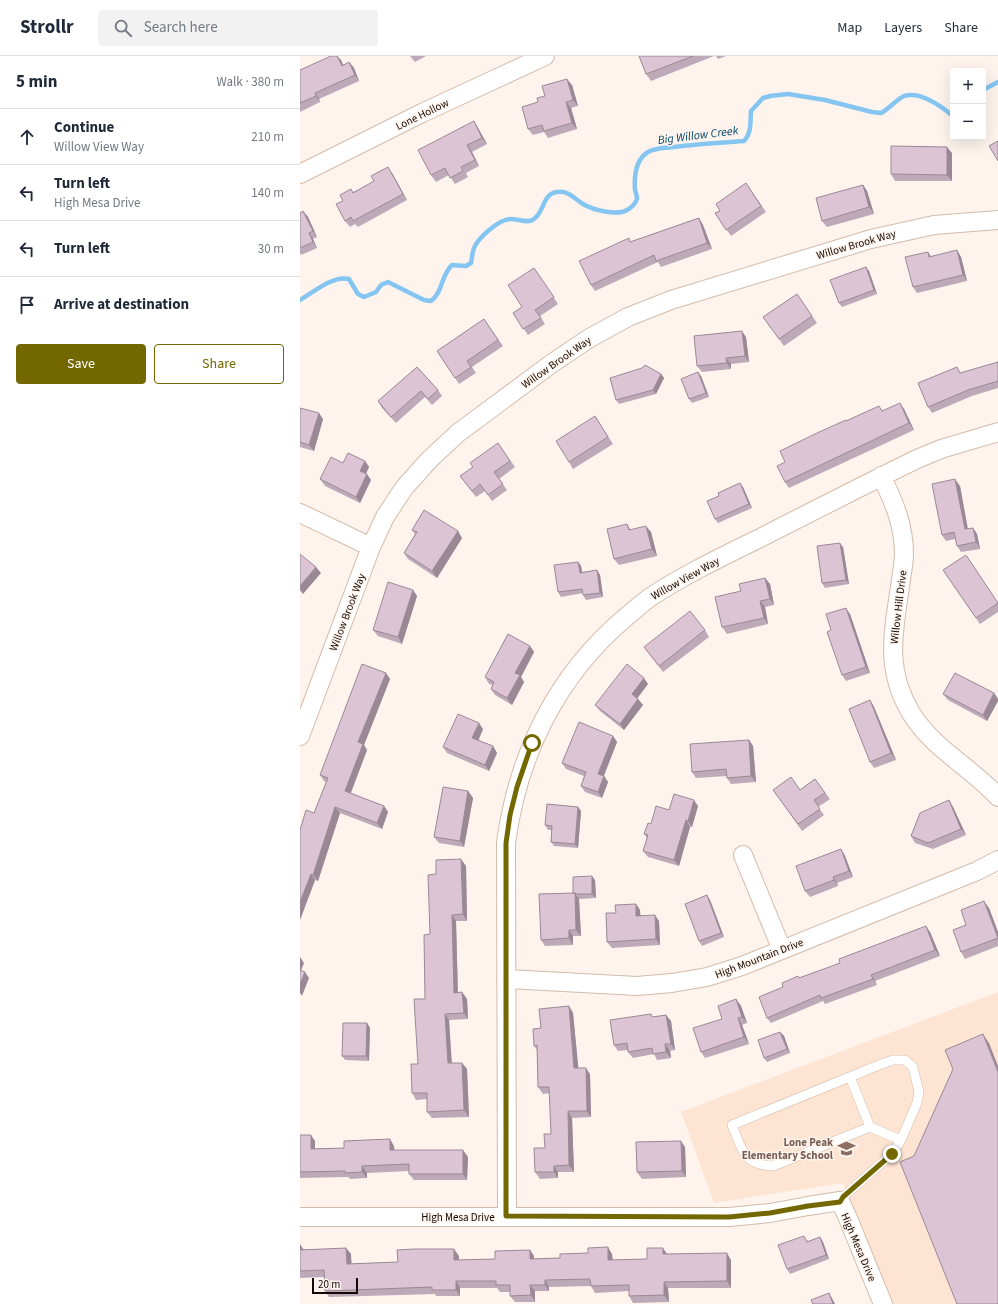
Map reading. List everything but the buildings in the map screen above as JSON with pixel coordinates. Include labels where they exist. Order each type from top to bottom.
[{"type":"street","name":"Lone Hollow","points":[[300,174],[422,113],[545,56]]},
{"type":"street","name":"Willow Brook Way","points":[[300,736],[371,547],[385,517],[404,488],[429,460],[458,433],[551,364],[588,339],[628,317],[671,300],[871,239],[934,225],[998,220]]},
{"type":"street","name":"Willow View Way","points":[[506,1216],[506,843],[510,815],[517,787],[532,743],[553,702],[579,664],[613,629],[651,596],[696,571],[881,476],[941,449],[998,432]]},
{"type":"street","name":"Willow Hill Drive","points":[[881,476],[898,512],[904,555],[893,638],[893,663],[900,688],[911,713],[927,735],[947,754],[992,790],[998,797]]},
{"type":"street","points":[[300,514],[371,547]]},
{"type":"street","points":[[743,855],[782,950]]},
{"type":"street","name":"High Mountain Drive","points":[[506,979],[637,986],[672,983],[707,977],[742,966],[782,950],[977,871],[998,860]]},
{"type":"street","name":"High Mesa Drive","points":[[300,1217],[729,1217],[770,1213],[840,1202],[883,1304]]},
{"type":"lane","points":[[840,1202],[843,1197],[892,1154],[901,1140],[917,1103],[919,1092],[913,1067],[905,1060],[893,1060],[732,1125],[742,1151],[747,1158],[762,1165],[773,1166],[870,1127],[901,1140]]},
{"type":"lane","points":[[850,1077],[870,1127]]},
{"type":"shaded area","name":"Lone Peak Elementary School","points":[[998,992],[998,1304],[892,1304],[843,1183],[714,1203],[681,1112]]},
{"type":"waterway","name":"Big Willow Creek","points":[[986,88],[998,82]]},
{"type":"waterway","name":"Big Willow Creek","points":[[300,300],[324,285],[343,278],[349,279],[358,294],[364,297],[376,292],[381,285],[388,282],[424,300],[431,301],[438,293],[448,269],[452,265],[466,266],[471,263],[473,250],[476,244],[484,234],[501,222],[511,219],[526,221],[534,219],[538,215],[547,198],[556,192],[569,194],[583,204],[599,210],[623,212],[633,206],[637,199],[635,190],[635,174],[640,159],[644,155],[660,148],[744,141],[747,138],[749,131],[751,111],[763,98],[788,94],[825,100],[881,113],[899,99],[910,95],[923,97],[930,100],[950,114]]},
{"type":"place","name":"Lone Peak Elementary School","points":[[846,1148]]},
{"type":"route","points":[[532,743],[517,787],[510,815],[506,843],[506,1216],[729,1217],[770,1213],[840,1202],[843,1197],[892,1154]]}]
